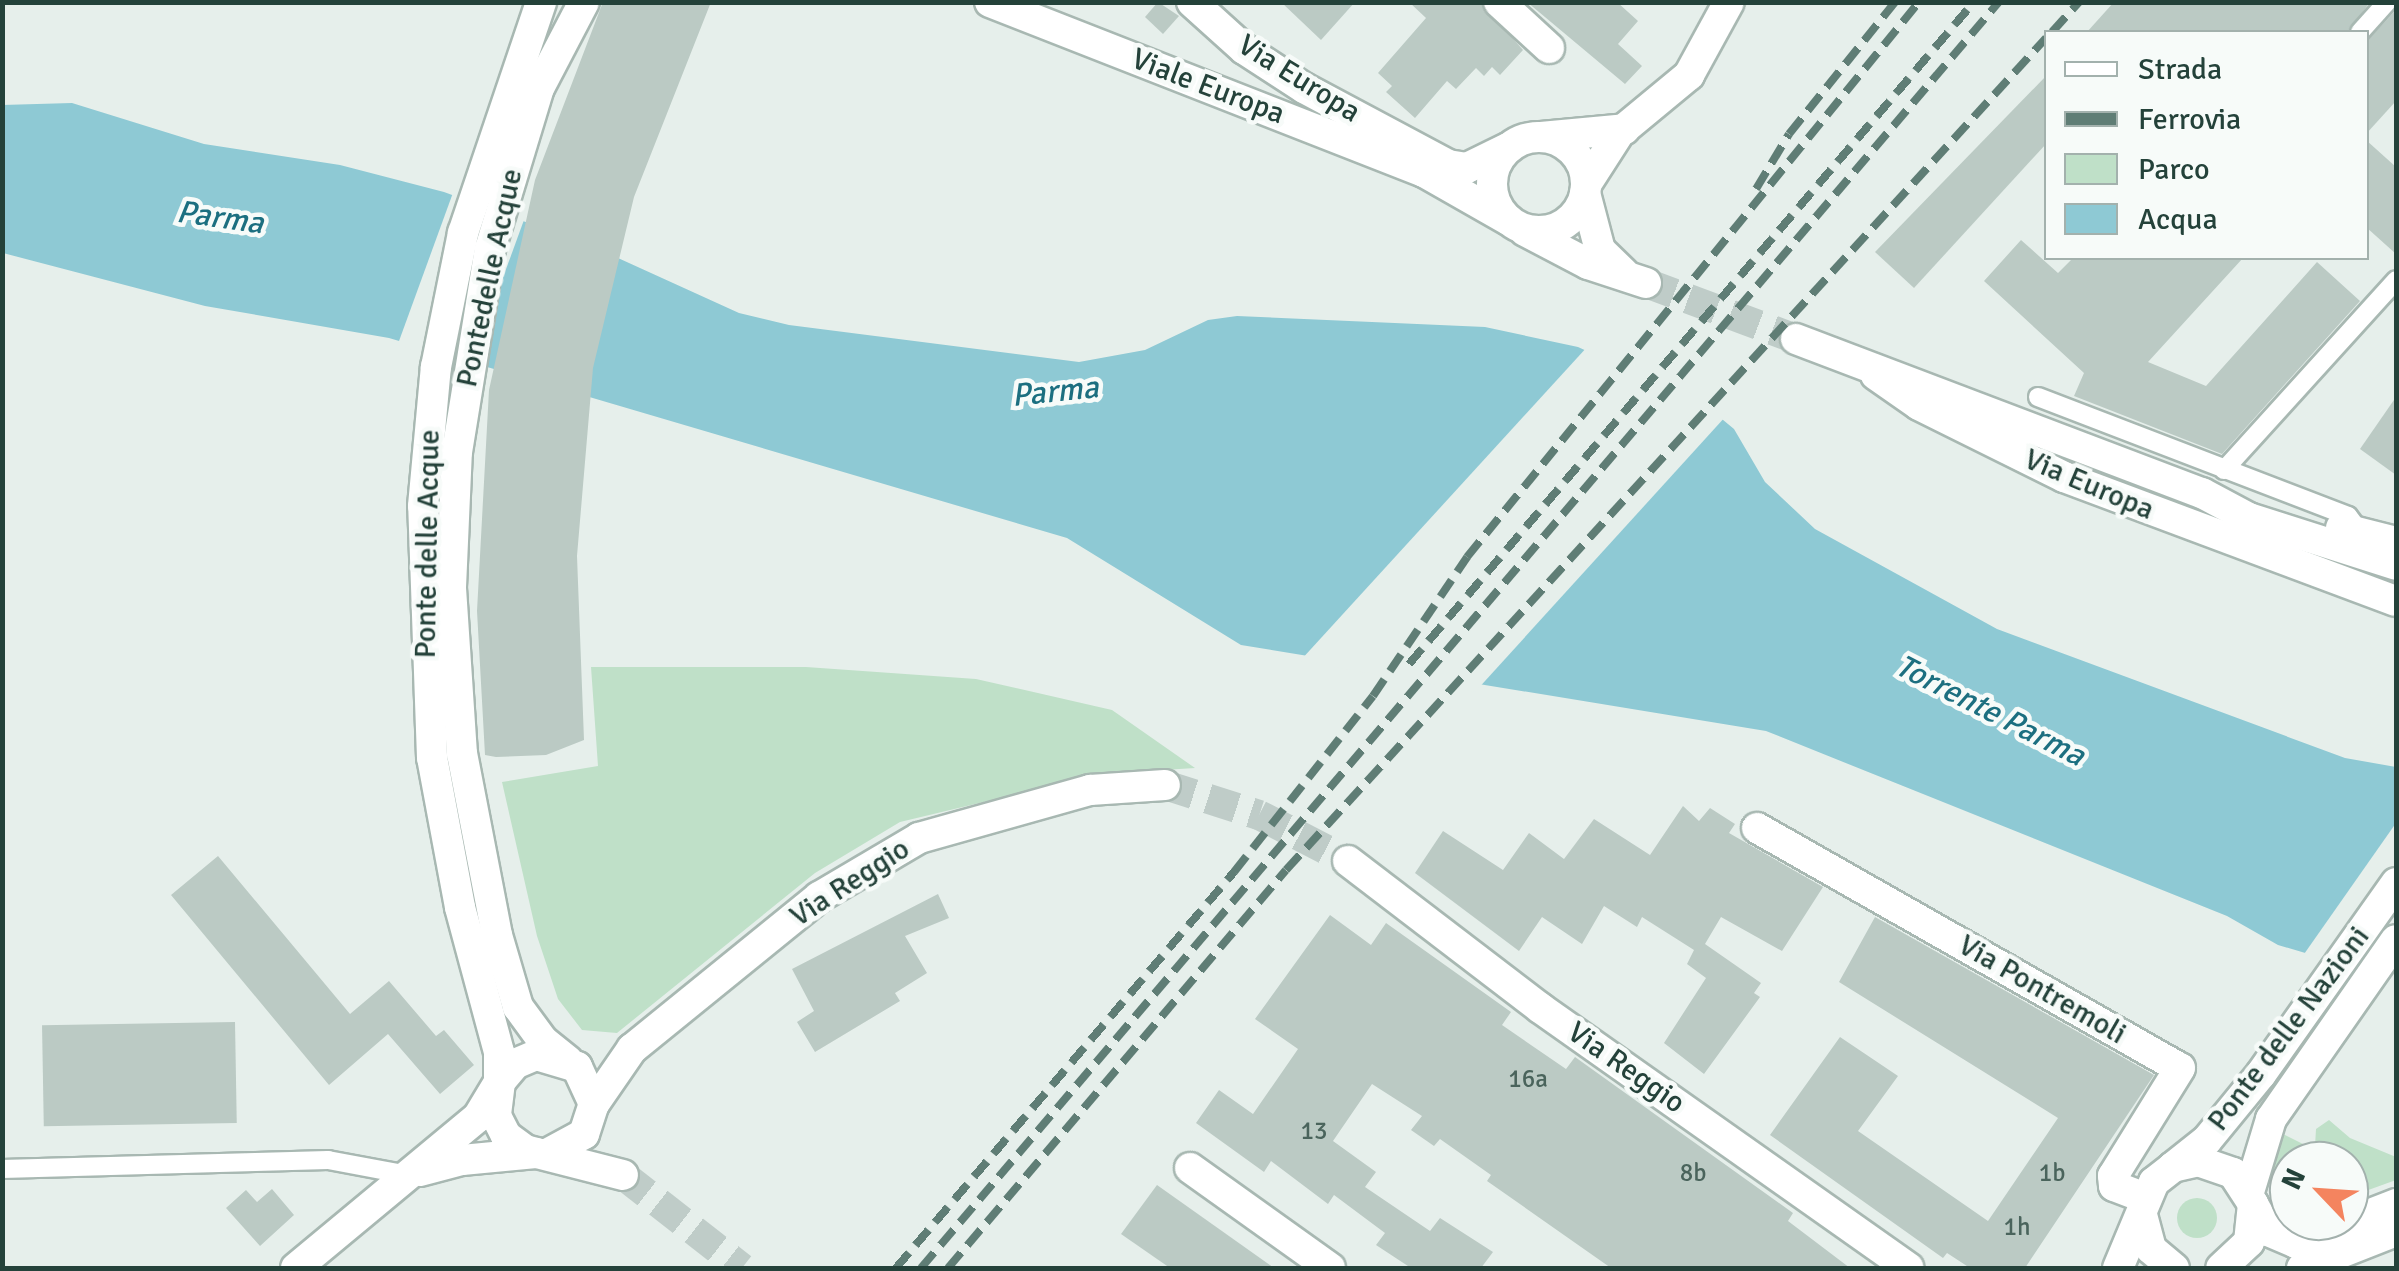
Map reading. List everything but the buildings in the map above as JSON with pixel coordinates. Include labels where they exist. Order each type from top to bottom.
[{"type":"street","name":"Ponte delle Acque","points":[[496,1093],[499,1052],[447,846],[440,675],[423,506],[440,340],[483,159],[542,2]]},
{"type":"street","name":"Viale Europa","points":[[990,2],[1424,172]]},
{"type":"street","name":"Via Europa","points":[[1192,2],[1244,49],[1304,88],[1448,165],[1467,168]]},
{"type":"street","points":[[1499,2],[1549,48]]},
{"type":"street","points":[[1510,146],[1491,182],[1512,223],[1545,231],[1563,225],[1624,129],[1690,75],[1728,2]]},
{"type":"street","name":"Pontedelle Acque","points":[[440,675],[454,498],[476,320],[523,134],[579,8]]},
{"type":"street","points":[[1424,172],[1467,168],[1510,146],[1541,137],[1624,129]]},
{"type":"street","points":[[1424,172],[1588,264],[1636,279],[1600,250],[1586,188],[1570,148],[1541,137]]},
{"type":"street","name":"Via Europa","points":[[1796,339],[1834,353],[2038,465],[2396,601]]},
{"type":"street","points":[[1834,353],[2202,492]]},
{"type":"street","name":"Via Europa","points":[[2202,492],[2396,542]]},
{"type":"street","name":"Via Europa","points":[[2202,492],[2249,518],[2396,565]]},
{"type":"street","name":"Ponte delle Acque","points":[[440,675],[506,972],[525,1018],[572,1064]]},
{"type":"street","name":"Via Reggio","points":[[408,1175],[462,1160],[541,1153],[576,1142],[632,1049],[818,897],[920,838],[1090,790],[1166,784]]},
{"type":"street","name":"Via Pontremoli","points":[[1756,828],[2180,1068],[2112,1176],[2114,1186],[2144,1206]]},
{"type":"street","name":"Via Reggio","points":[[1348,862],[1554,1017],[1909,1268]]},
{"type":"street","name":"Ponte delle Nazioni","points":[[2118,1268],[2144,1206],[2173,1167],[2207,1140],[2261,1074],[2396,884]]},
{"type":"street","name":"Ponte delle Nazioni","points":[[2222,1268],[2249,1242],[2258,1142],[2396,940]]},
{"type":"street","name":"Via Reggio","points":[[296,1268],[478,1117],[506,1072],[525,1059],[548,1055],[572,1064],[632,1049]]},
{"type":"street","points":[[496,1093],[496,1116],[506,1136],[541,1153],[622,1175],[572,1064]]},
{"type":"street","points":[[2173,1167],[2210,1162],[2233,1173],[2268,1231],[2296,1244],[2396,1204]]},
{"type":"street","points":[[1190,1168],[1330,1268]]},
{"type":"street","points":[[2144,1206],[2151,1249],[2174,1268]]},
{"type":"street","points":[[2302,1268],[2396,1231]]},
{"type":"lane","points":[[2362,30],[2387,2]]},
{"type":"lane","points":[[2224,470],[2396,280]]},
{"type":"lane","points":[[2038,397],[2348,516],[2360,532]]},
{"type":"lane","points":[[2,1169],[328,1160],[408,1175]]},
{"type":"green space","points":[[591,667],[806,667],[976,679],[1112,710],[1195,768],[1100,774],[900,822],[815,873],[617,1033],[582,1030],[558,999],[537,936],[502,782],[598,766]]},
{"type":"green space","points":[[2329,1120],[2357,1141],[2315,1141],[2316,1129]]},
{"type":"green space","points":[[2281,1133],[2297,1141],[2279,1141]]},
{"type":"green space","points":[[2369,1146],[2396,1157],[2396,1180],[2369,1190]]},
{"type":"green space","points":[[2197,1198],[2211,1204],[2217,1218],[2211,1232],[2197,1238],[2183,1232],[2177,1218],[2183,1204]]},
{"type":"water","points":[[72,103],[204,144],[340,165],[444,192],[596,248],[739,313],[789,325],[1079,362],[1145,350],[1208,320],[1237,316],[1485,327],[1578,347],[1705,405],[1734,429],[1765,482],[1815,529],[1997,629],[2345,758],[2396,767],[2396,980],[2278,945],[2227,916],[1766,731],[1241,645],[1067,538],[389,338],[205,306],[3,253],[2,105]]},
{"type":"pier","points":[[454,190],[525,216],[469,371],[398,345]]},
{"type":"pier","points":[[1588,346],[1674,383],[1726,416],[1475,692],[1300,661]]},
{"type":"pier","points":[[2396,823],[2396,985],[2302,957]]},
{"type":"tunnel","points":[[1646,283],[1796,339]]},
{"type":"tunnel","points":[[1165,785],[1259,815],[1348,861]]},
{"type":"tunnel","points":[[623,1175],[742,1268]]},
{"type":"railway","points":[[1756,189],[1789,134],[1895,2]]},
{"type":"railway","points":[[896,1268],[1234,872],[1373,696],[1467,557],[1919,2]]},
{"type":"railway","points":[[1409,664],[1974,2]]},
{"type":"railway","points":[[921,1268],[1999,2]]},
{"type":"railway","points":[[2054,30],[2079,2]]},
{"type":"railway","points":[[948,1268],[1286,870],[2044,40]]},
{"type":"water label","name":"Parma","points":[[220,218]]},
{"type":"water label","name":"Parma","points":[[1055,392]]},
{"type":"water label","name":"Torrente Parma","points":[[1990,711]]}]
